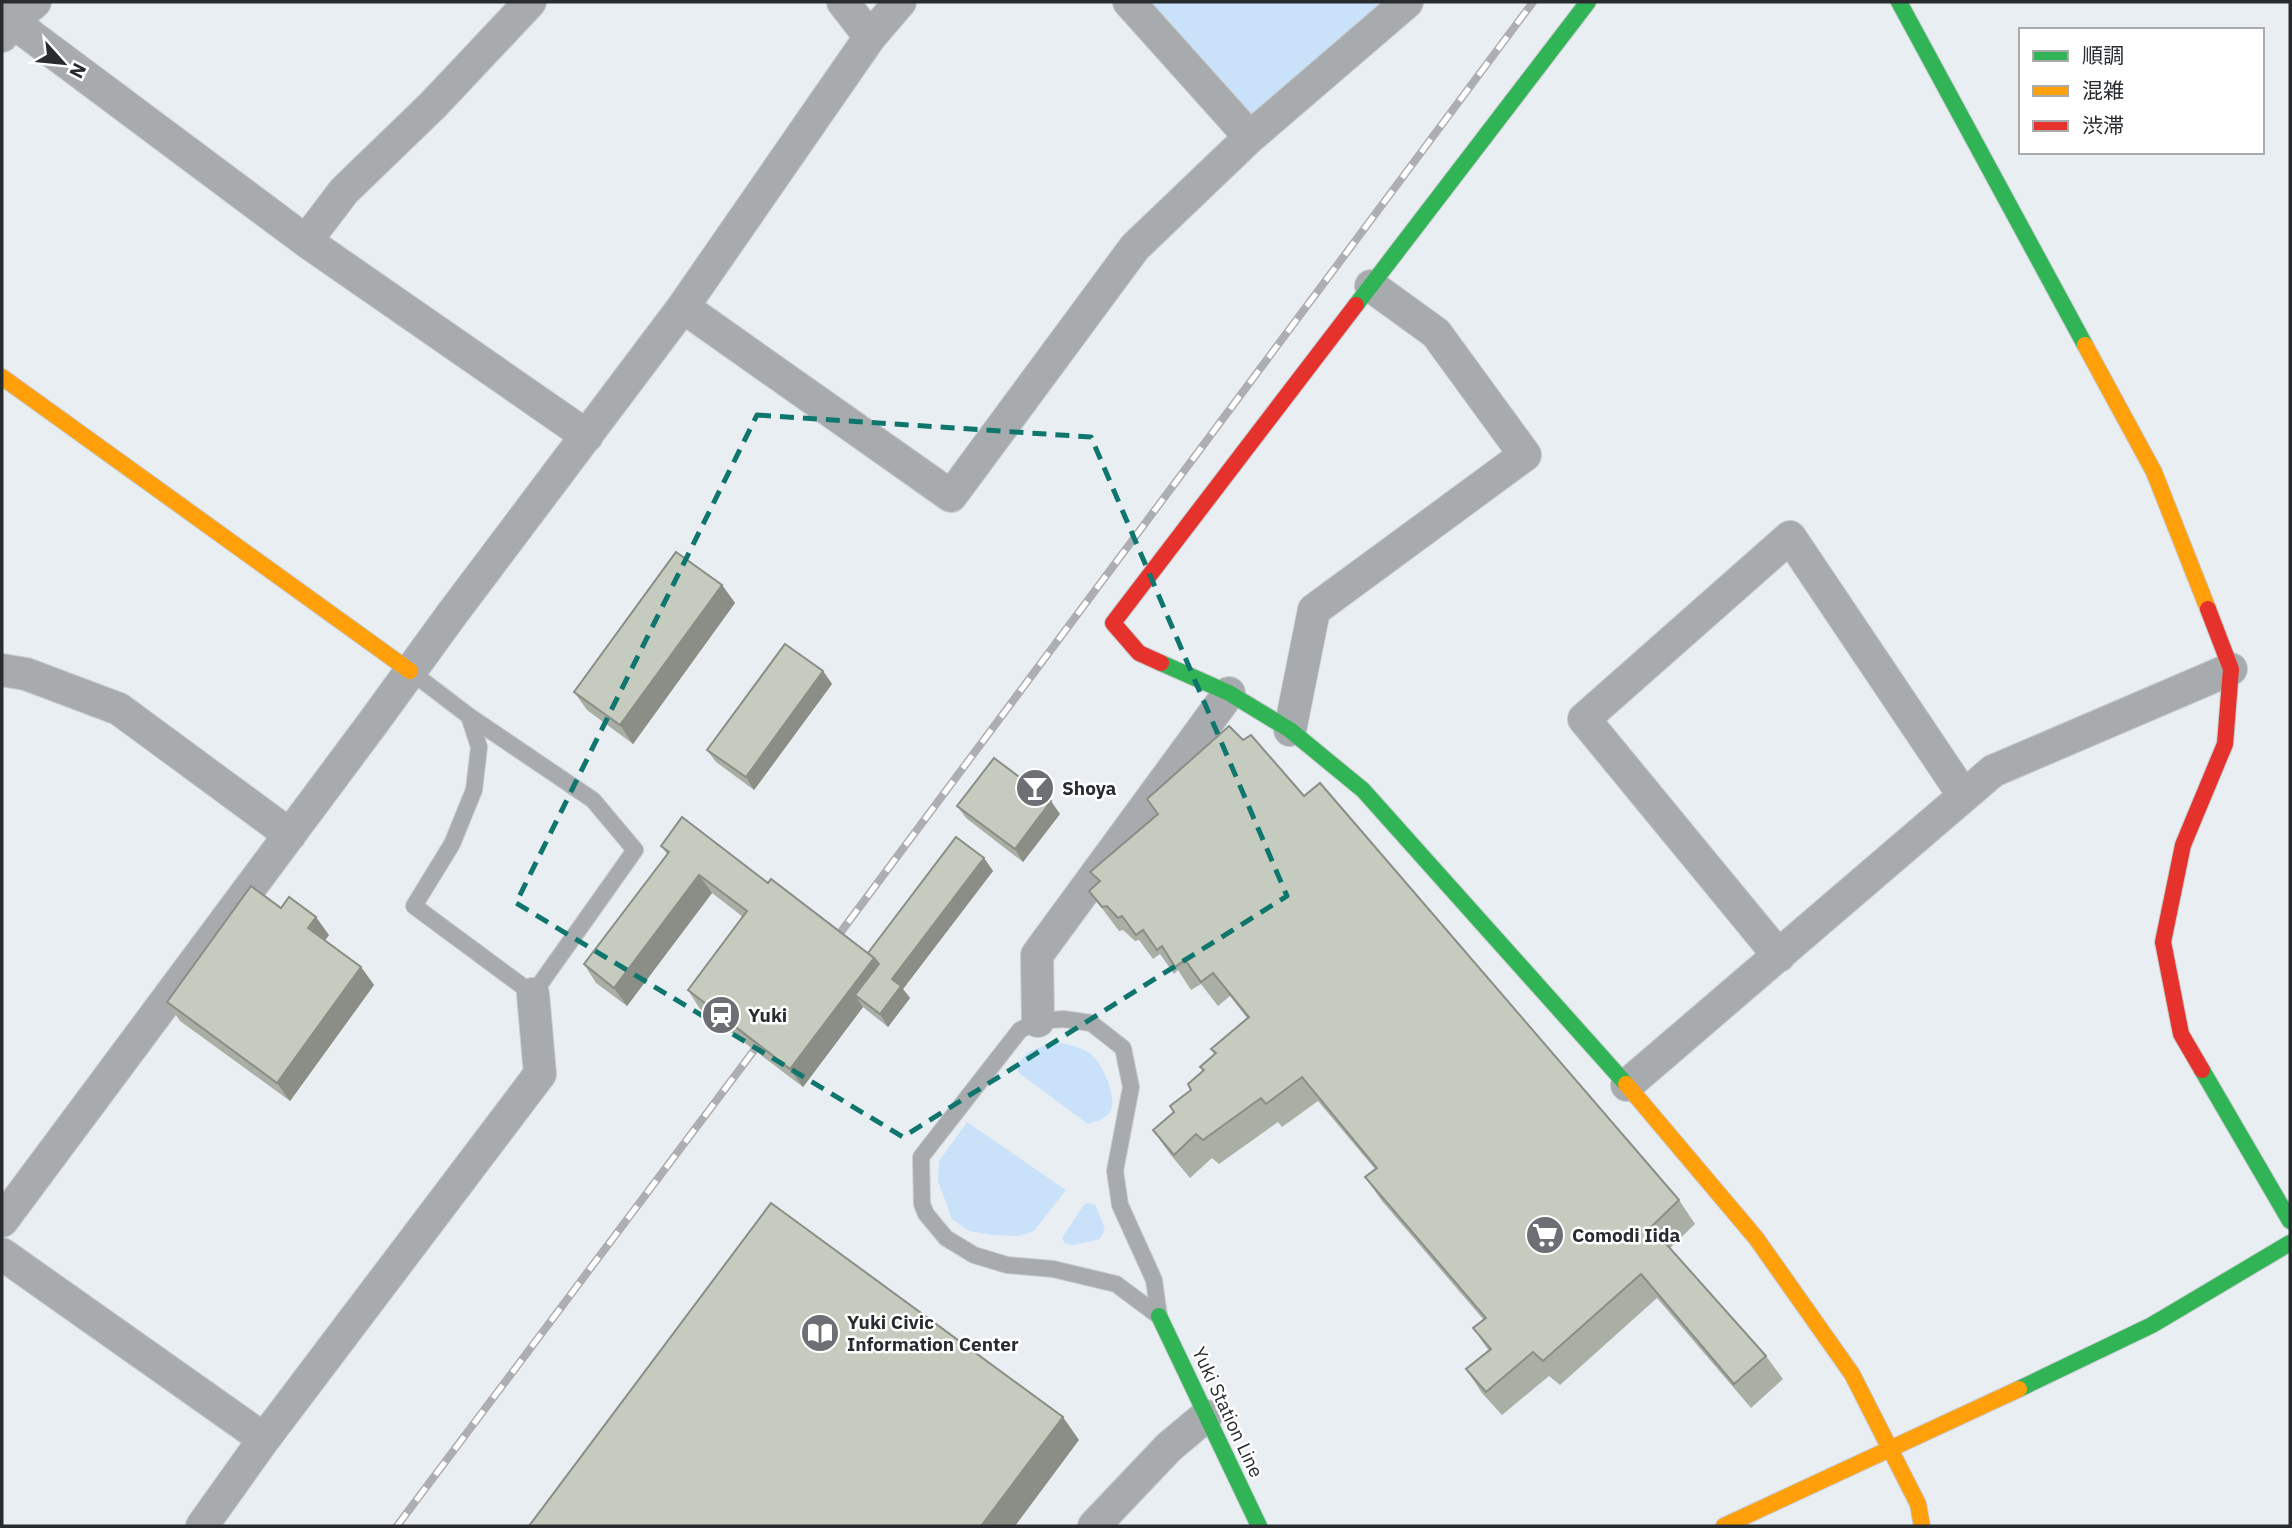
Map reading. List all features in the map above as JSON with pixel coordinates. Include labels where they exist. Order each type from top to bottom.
[{"type":"street","points":[[306,241],[344,191],[433,105],[530,2]]},
{"type":"street","points":[[843,2],[870,37]]},
{"type":"street","points":[[2,1221],[683,307],[870,37],[900,2]]},
{"type":"street","points":[[1129,2],[1250,137]]},
{"type":"street","points":[[683,307],[951,496],[1135,247],[1250,137],[1407,2]]},
{"type":"street","points":[[1588,2],[1113,623],[1139,653],[1229,693],[1290,730],[1363,790],[1628,1085],[1756,1238],[1852,1374],[1918,1504],[1922,1526]]},
{"type":"street","points":[[1899,2],[2154,472],[2231,669],[2225,744],[2183,845],[2163,942],[2181,1034],[2290,1221]]},
{"type":"street","points":[[13,18],[306,241],[587,436]]},
{"type":"street","points":[[1290,730],[1314,610],[1525,454],[1436,332],[1371,286]]},
{"type":"street","points":[[2,377],[410,671]]},
{"type":"street","points":[[1779,956],[1584,719],[1790,537],[1964,796]]},
{"type":"street","points":[[1628,1085],[1993,771],[2231,669]]},
{"type":"street","points":[[2,670],[26,674],[119,709],[290,835]]},
{"type":"street","points":[[1038,1021],[1037,955],[1229,693]]},
{"type":"street","points":[[202,1526],[264,1439],[540,1074],[533,994]]},
{"type":"street","points":[[1724,1526],[2152,1325],[2290,1243]]},
{"type":"street","points":[[2,1254],[264,1439]]},
{"type":"street","name":"Yuki Station Line","points":[[1159,1316],[1259,1526]]},
{"type":"street","points":[[1094,1526],[1170,1447],[1206,1416]]},
{"type":"lane","points":[[410,671],[469,716],[593,800],[635,850],[533,994],[414,906],[452,845],[474,790],[479,747],[469,716]]},
{"type":"lane","points":[[1063,1019],[1091,1023],[1123,1048],[1131,1087],[1115,1171],[1120,1205],[1154,1280],[1159,1316],[1116,1284],[1053,1269],[1007,1265],[974,1255],[946,1238],[926,1214],[922,1204],[921,1157],[1020,1030],[1038,1021],[1063,1019]]},
{"type":"highlighted area","points":[[757,415],[1091,437],[1287,896],[903,1137],[516,903]]},
{"type":"shaded area","points":[[1138,2],[1407,2],[1250,137]]},
{"type":"shaded area","points":[[1061,1043],[1085,1050],[1100,1065],[1112,1097],[1111,1110],[1104,1118],[1088,1124],[1019,1073],[1017,1068],[1020,1061],[1029,1052]]},
{"type":"shaded area","points":[[967,1122],[1066,1190],[1034,1231],[1018,1236],[992,1235],[969,1231],[952,1219],[938,1181],[939,1161]]},
{"type":"shaded area","points":[[1085,1203],[1095,1204],[1105,1229],[1100,1239],[1075,1245],[1065,1244],[1062,1238]]},
{"type":"building","points":[[676,552],[722,585],[620,725],[574,692]]},
{"type":"building","points":[[785,644],[823,671],[746,777],[707,750]]},
{"type":"building","points":[[1229,726],[1243,740],[1251,735],[1304,796],[1320,783],[1679,1200],[1651,1227],[1766,1356],[1734,1384],[1641,1274],[1543,1361],[1533,1352],[1486,1392],[1466,1369],[1491,1349],[1473,1328],[1486,1318],[1365,1177],[1377,1168],[1302,1077],[1266,1104],[1261,1098],[1203,1140],[1196,1134],[1174,1155],[1153,1130],[1174,1112],[1170,1106],[1191,1090],[1188,1084],[1204,1070],[1200,1067],[1216,1053],[1211,1049],[1249,1017],[1213,973],[1201,982],[1185,960],[1175,967],[1162,946],[1157,950],[1143,930],[1136,935],[1122,916],[1118,918],[1107,906],[1102,907],[1089,891],[1100,881],[1090,872],[1158,814],[1147,799]]},
{"type":"building","points":[[994,758],[1051,801],[1015,849],[957,806]]},
{"type":"building","points":[[682,817],[768,883],[771,879],[874,958],[790,1069],[688,990],[747,911],[699,875],[614,988],[584,964],[669,852],[661,846]]},
{"type":"building","points":[[956,837],[984,858],[892,979],[901,986],[880,1014],[855,995],[879,964],[868,953]]},
{"type":"building","points":[[251,886],[281,908],[289,897],[316,917],[308,928],[361,967],[277,1083],[167,1002]]},
{"type":"building","name":"Yuki Civic Information Center","points":[[771,1203],[1063,1417],[981,1526],[529,1526]]},
{"type":"railway","points":[[829,948],[1533,2]]},
{"type":"railway","points":[[397,1526],[767,1033]]},
{"type":"traffic: fast","points":[[1356,305],[1588,2]]},
{"type":"traffic: fast","points":[[1899,2],[2085,345]]},
{"type":"traffic: fast","points":[[1161,663],[1229,693],[1290,730],[1363,790],[1626,1084]]},
{"type":"traffic: fast","points":[[2202,1070],[2290,1221]]},
{"type":"traffic: fast","points":[[2019,1389],[2152,1325],[2290,1243]]},
{"type":"traffic: fast","points":[[1159,1316],[1259,1526]]},
{"type":"traffic: slow","points":[[2085,345],[2154,472],[2208,609]]},
{"type":"traffic: slow","points":[[2,377],[410,671]]},
{"type":"traffic: slow","points":[[1626,1084],[1756,1238],[1852,1374],[1918,1504],[1922,1526]]},
{"type":"traffic: slow","points":[[1724,1526],[2019,1389]]},
{"type":"traffic: jam","points":[[1161,663],[1139,653],[1113,623],[1356,305]]},
{"type":"traffic: jam","points":[[2202,1070],[2181,1034],[2163,942],[2183,845],[2225,744],[2231,669],[2208,609]]},
{"type":"place","name":"Shoya","points":[[1035,788]]},
{"type":"place","name":"Yuki","points":[[721,1015]]},
{"type":"place","name":"Comodi Iida","points":[[1545,1235]]},
{"type":"place","name":"Yuki Civic Information Center","points":[[820,1333]]}]
